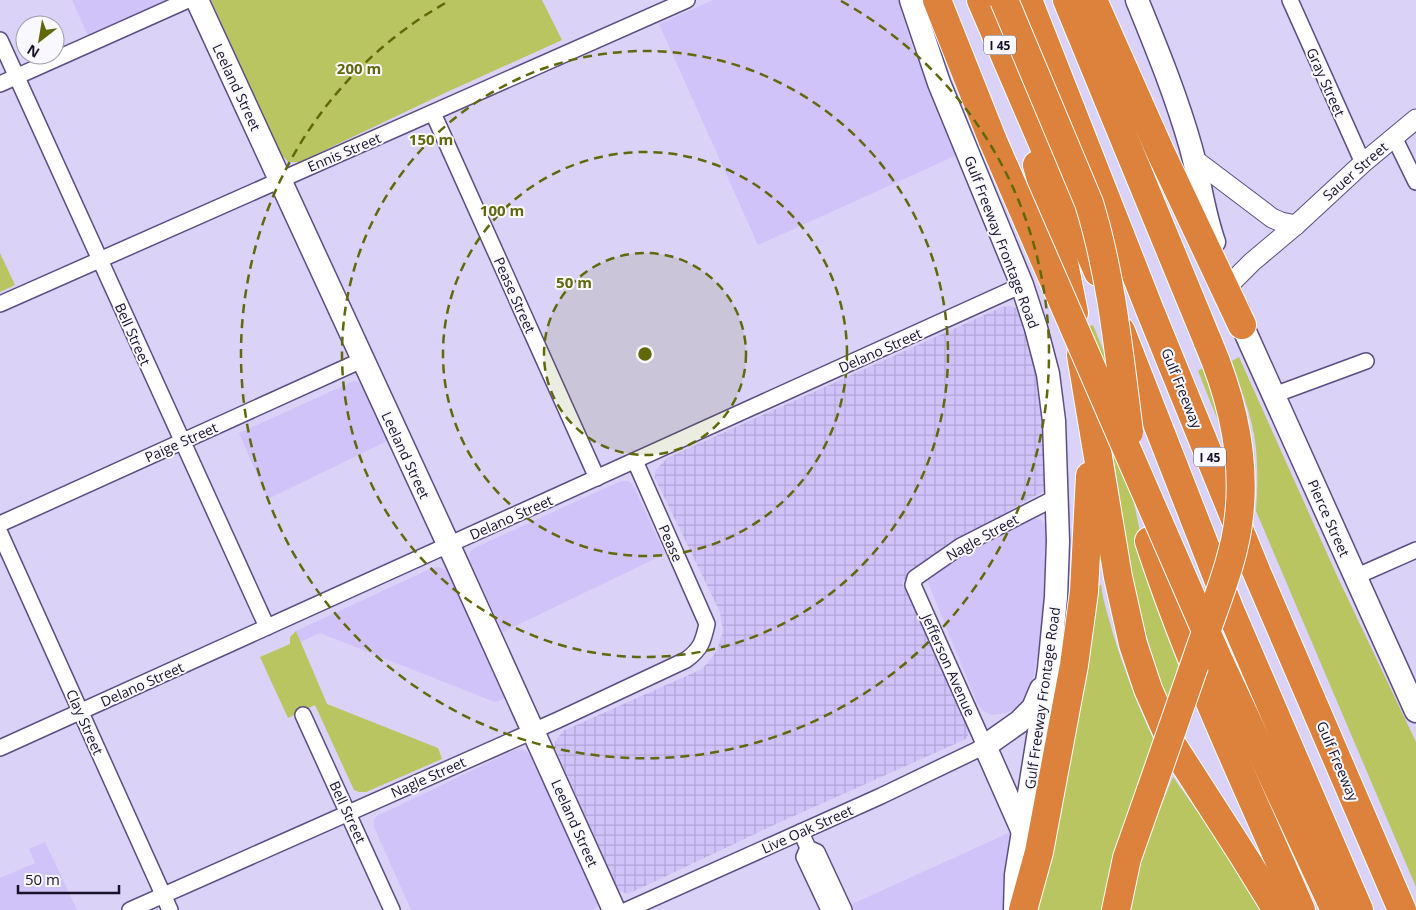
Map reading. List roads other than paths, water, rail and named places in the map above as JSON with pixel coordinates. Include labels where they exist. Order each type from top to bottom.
[{"type":"highway","points":[[937,0],[997,150],[1219,661],[1335,910]]},
{"type":"highway","name":"I 45","points":[[980,0],[1085,239],[1230,610],[1359,910]]},
{"type":"highway","name":"I 45","points":[[1004,0],[1089,203],[1098,232],[1106,269],[1139,496],[1149,541],[1177,620],[1301,910]]},
{"type":"highway","name":"Gulf Freeway","points":[[1028,0],[1149,308],[1257,572],[1402,910]]},
{"type":"highway","points":[[1067,0],[1219,369],[1229,401],[1236,436],[1240,485],[1240,516],[1230,561],[1128,858],[1116,910]]},
{"type":"highway","points":[[1093,0],[1160,151],[1242,325]]},
{"type":"highway","points":[[1019,91],[1037,165],[1062,253],[1122,596],[1133,644],[1148,689],[1173,746],[1277,910]]},
{"type":"highway","points":[[1023,910],[1039,852],[1080,624],[1084,592],[1092,443],[1091,418]]},
{"type":"highway","points":[[1219,661],[1248,753],[1312,910]]},
{"type":"main road","name":"Leeland Street","points":[[197,0],[614,910]]},
{"type":"main road","name":"Gulf Freeway Frontage Road","points":[[911,0],[939,83],[1022,285],[1048,374],[1054,421],[1057,497],[1056,597],[1049,669],[1016,875],[1015,910]]},
{"type":"main road","points":[[1137,0],[1165,67],[1184,123],[1194,159],[1206,219],[1230,284],[1242,325]]},
{"type":"main road","name":"Pierce Street","points":[[1242,325],[1416,711]]},
{"type":"main road","points":[[1023,832],[985,746],[1019,722],[1033,708],[1049,669]]},
{"type":"street","points":[[0,84],[188,0]]},
{"type":"street","name":"Ennis Street","points":[[0,304],[687,0]]},
{"type":"street","name":"Gray Street","points":[[1290,0],[1363,163]]},
{"type":"street","name":"Bell Street","points":[[0,40],[267,627]]},
{"type":"street","name":"Pease Street","points":[[433,113],[597,478]]},
{"type":"street","name":"Sauer Street","points":[[1230,284],[1363,163],[1416,119]]},
{"type":"street","points":[[1394,137],[1416,182]]},
{"type":"street","points":[[1194,159],[1272,218],[1296,225]]},
{"type":"street","name":"Delano Street","points":[[0,748],[1022,285]]},
{"type":"street","name":"Paige Street","points":[[0,524],[362,360]]},
{"type":"street","points":[[1274,395],[1366,361]]},
{"type":"street","name":"Pease","points":[[634,461],[707,624]]},
{"type":"street","name":"Nagle Street","points":[[913,584],[915,578],[961,546],[1057,497]]},
{"type":"street","name":"Clay Street","points":[[0,533],[170,910]]},
{"type":"street","points":[[1355,577],[1416,550]]},
{"type":"street","name":"Jefferson Avenue","points":[[913,584],[985,746]]},
{"type":"street","name":"Nagle Street","points":[[130,910],[533,731],[686,660],[696,652],[703,641],[707,624]]},
{"type":"street","name":"Bell Street","points":[[303,715],[392,910]]},
{"type":"street","name":"Live Oak Street","points":[[627,910],[880,796],[985,746]]},
{"type":"street","points":[[801,832],[808,848],[816,852],[844,910]]},
{"type":"street","points":[[808,848],[804,857],[829,910]]}]
